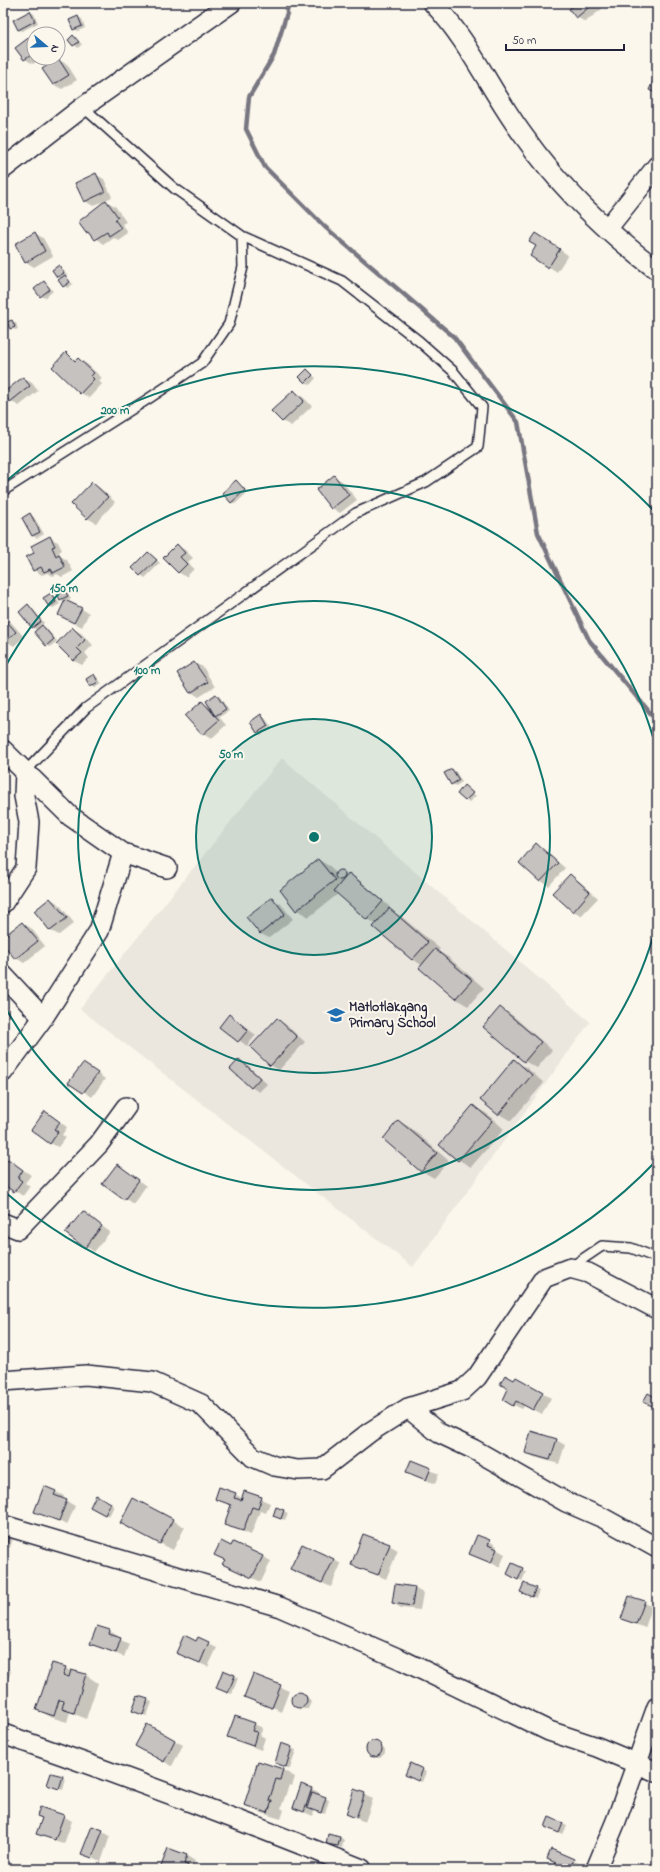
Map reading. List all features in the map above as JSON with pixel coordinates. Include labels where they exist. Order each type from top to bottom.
[{"type":"street","points":[[3,168],[83,107],[231,3]]},
{"type":"street","points":[[433,3],[443,14],[481,68],[523,135],[560,180],[607,230],[657,270]]},
{"type":"street","points":[[607,230],[657,166]]},
{"type":"street","points":[[3,750],[70,816],[123,853],[167,868]]},
{"type":"street","points":[[3,903],[26,868],[29,822],[24,796],[25,772]]},
{"type":"street","points":[[3,1072],[43,1018],[99,931],[123,853]]},
{"type":"street","points":[[3,975],[43,1018]]},
{"type":"street","points":[[3,1223],[18,1229],[99,1144],[126,1107]]},
{"type":"street","points":[[3,1380],[86,1375],[152,1382],[201,1404],[253,1457],[274,1466],[298,1470],[322,1469],[370,1432],[408,1408],[462,1391],[477,1377],[544,1278],[570,1268],[588,1273],[657,1309]]},
{"type":"street","points":[[408,1408],[439,1434],[473,1449],[566,1502],[604,1518],[657,1548]]},
{"type":"street","points":[[3,1525],[280,1607],[402,1660],[549,1731],[597,1746],[657,1772]]},
{"type":"street","points":[[596,1869],[616,1821],[657,1707]]},
{"type":"street","points":[[3,1734],[117,1774],[281,1836],[362,1869]]},
{"type":"lane","points":[[25,772],[86,708],[356,513],[426,482],[478,447],[482,407],[453,371],[419,341],[342,281],[242,236],[174,188],[83,107]]},
{"type":"lane","points":[[3,490],[148,399],[202,363],[228,324],[243,267],[242,236]]},
{"type":"lane","points":[[570,1268],[602,1246],[631,1248],[657,1258]]},
{"type":"shaded area","name":"Matlotlakgang Primary School","points":[[282,758],[590,1022],[413,1267],[80,1009]]},
{"type":"building","points":[[572,3],[594,3],[576,18],[569,9],[574,5]]},
{"type":"building","points":[[30,11],[35,21],[18,30],[13,20]]},
{"type":"building","points":[[78,16],[82,26],[73,30],[69,20]]},
{"type":"building","points":[[73,35],[79,42],[73,46],[68,40]]},
{"type":"building","points":[[26,40],[26,59],[24,60],[15,48]]},
{"type":"building","points":[[46,66],[63,66],[69,75],[53,85],[42,69]]},
{"type":"building","points":[[657,73],[657,94],[649,90]]},
{"type":"building","points":[[96,173],[105,192],[84,202],[75,183]]},
{"type":"building","points":[[106,200],[118,217],[115,220],[121,228],[109,236],[107,232],[94,240],[88,232],[86,233],[78,222]]},
{"type":"building","points":[[35,232],[45,251],[25,263],[15,244]]},
{"type":"building","points":[[535,233],[560,249],[548,268],[530,256],[536,246],[529,242]]},
{"type":"building","points":[[59,265],[64,273],[57,277],[52,270]]},
{"type":"building","points":[[65,275],[70,282],[63,287],[58,280]]},
{"type":"building","points":[[44,281],[50,289],[40,297],[34,289]]},
{"type":"building","points":[[12,320],[15,327],[10,329],[7,322]]},
{"type":"building","points":[[66,352],[75,361],[78,358],[94,373],[91,376],[94,379],[80,394],[52,367]]},
{"type":"building","points":[[307,369],[313,375],[305,383],[299,377]]},
{"type":"building","points":[[23,377],[30,386],[10,402],[3,393]]},
{"type":"building","points":[[294,390],[304,401],[282,422],[271,411]]},
{"type":"building","points":[[334,475],[349,495],[331,509],[316,490]]},
{"type":"building","points":[[236,480],[245,490],[231,503],[222,493]]},
{"type":"building","points":[[92,482],[108,497],[87,519],[71,504]]},
{"type":"building","points":[[30,513],[40,532],[32,536],[22,518]]},
{"type":"building","points":[[50,536],[55,546],[52,547],[56,556],[59,554],[65,567],[53,573],[51,569],[44,572],[41,567],[33,571],[26,557],[34,553],[31,546]]},
{"type":"building","points":[[177,544],[185,553],[180,557],[187,564],[178,573],[163,558]]},
{"type":"building","points":[[148,552],[157,560],[140,576],[132,568]]},
{"type":"building","points":[[62,586],[68,596],[60,600],[55,589]]},
{"type":"building","points":[[51,593],[56,602],[49,607],[43,598]]},
{"type":"building","points":[[65,600],[82,608],[74,623],[58,615]]},
{"type":"building","points":[[28,604],[41,621],[32,628],[19,612]]},
{"type":"building","points":[[3,617],[16,632],[5,642],[3,640]]},
{"type":"building","points":[[42,625],[54,639],[46,646],[34,632]]},
{"type":"building","points":[[72,627],[85,640],[77,648],[82,653],[73,661],[56,644]]},
{"type":"building","points":[[194,662],[208,682],[190,693],[177,673]]},
{"type":"building","points":[[94,674],[98,682],[90,687],[86,679]]},
{"type":"building","points":[[216,694],[226,709],[215,716],[206,701]]},
{"type":"building","points":[[202,701],[219,720],[202,735],[185,716]]},
{"type":"building","points":[[261,714],[268,726],[257,733],[250,722]]},
{"type":"building","points":[[452,769],[459,780],[451,785],[444,773]]},
{"type":"building","points":[[464,785],[473,793],[465,801],[457,794]]},
{"type":"building","points":[[536,843],[558,863],[540,882],[519,863]]},
{"type":"building","points":[[318,859],[335,880],[296,911],[280,890]]},
{"type":"building","points":[[338,870],[342,870],[345,875],[342,880],[338,880],[335,877],[335,873]]},
{"type":"building","points":[[349,873],[383,901],[367,920],[334,891]]},
{"type":"building","points":[[570,874],[590,892],[573,912],[552,893]]},
{"type":"building","points":[[272,897],[285,914],[260,934],[246,917]]},
{"type":"building","points":[[50,898],[67,918],[50,931],[34,911]]},
{"type":"building","points":[[389,908],[428,942],[412,960],[373,927]]},
{"type":"building","points":[[22,922],[38,941],[15,959],[3,944],[3,937]]},
{"type":"building","points":[[435,949],[472,980],[455,999],[419,968]]},
{"type":"building","points":[[500,1007],[541,1042],[524,1062],[483,1027]]},
{"type":"building","points":[[229,1014],[248,1030],[238,1042],[219,1027]]},
{"type":"building","points":[[277,1018],[297,1037],[270,1066],[250,1047]]},
{"type":"building","points":[[239,1059],[260,1078],[251,1088],[230,1069]]},
{"type":"building","points":[[514,1059],[532,1075],[498,1115],[480,1100]]},
{"type":"building","points":[[83,1063],[98,1073],[83,1093],[68,1083]]},
{"type":"building","points":[[473,1105],[492,1121],[458,1161],[439,1145]]},
{"type":"building","points":[[45,1111],[60,1122],[54,1129],[58,1132],[50,1144],[31,1130]]},
{"type":"building","points":[[398,1120],[437,1153],[421,1172],[383,1139]]},
{"type":"building","points":[[8,1159],[23,1170],[18,1178],[22,1181],[14,1192],[3,1184],[3,1166]]},
{"type":"building","points":[[117,1164],[139,1180],[124,1200],[102,1184]]},
{"type":"building","points":[[83,1211],[102,1226],[85,1248],[65,1233]]},
{"type":"building","points":[[505,1375],[514,1380],[516,1377],[543,1392],[533,1410],[516,1401],[513,1406],[503,1400],[508,1389],[500,1384]]},
{"type":"building","points":[[648,1393],[657,1398],[657,1408],[643,1402]]},
{"type":"building","points":[[531,1431],[557,1439],[550,1460],[525,1453]]},
{"type":"building","points":[[411,1460],[431,1468],[426,1480],[406,1472]]},
{"type":"building","points":[[44,1486],[56,1491],[54,1495],[67,1500],[59,1521],[34,1512]]},
{"type":"building","points":[[219,1487],[236,1493],[234,1498],[241,1500],[244,1491],[262,1497],[258,1509],[252,1507],[243,1531],[224,1525],[231,1505],[215,1499]]},
{"type":"building","points":[[96,1495],[111,1503],[105,1515],[90,1507]]},
{"type":"building","points":[[133,1498],[173,1519],[160,1544],[120,1523]]},
{"type":"building","points":[[276,1507],[284,1510],[281,1519],[273,1516]]},
{"type":"building","points":[[3,1533],[9,1535],[6,1547],[3,1546]]},
{"type":"building","points":[[363,1534],[390,1544],[378,1575],[351,1565]]},
{"type":"building","points":[[477,1535],[490,1540],[488,1545],[497,1549],[491,1563],[469,1554]]},
{"type":"building","points":[[221,1541],[231,1546],[233,1542],[263,1556],[252,1578],[222,1564],[225,1560],[214,1555]]},
{"type":"building","points":[[302,1544],[334,1559],[322,1583],[290,1569]]},
{"type":"building","points":[[512,1563],[523,1568],[518,1580],[507,1574]]},
{"type":"building","points":[[524,1583],[536,1588],[532,1597],[520,1592]]},
{"type":"building","points":[[395,1584],[415,1587],[412,1606],[392,1603]]},
{"type":"building","points":[[629,1596],[645,1601],[636,1624],[621,1619]]},
{"type":"building","points":[[97,1626],[110,1630],[109,1634],[121,1638],[116,1653],[90,1644]]},
{"type":"building","points":[[184,1635],[196,1641],[198,1637],[209,1642],[200,1663],[176,1653]]},
{"type":"building","points":[[52,1663],[66,1667],[63,1675],[69,1677],[71,1670],[86,1674],[74,1713],[62,1709],[64,1701],[59,1700],[54,1716],[36,1710]]},
{"type":"building","points":[[223,1670],[235,1675],[228,1693],[216,1688]]},
{"type":"building","points":[[253,1674],[281,1685],[272,1708],[244,1697]]},
{"type":"building","points":[[299,1692],[305,1694],[307,1700],[305,1706],[299,1708],[293,1706],[291,1700],[293,1694]]},
{"type":"building","points":[[138,1696],[148,1699],[143,1715],[132,1711]]},
{"type":"building","points":[[235,1716],[255,1723],[252,1731],[257,1732],[253,1746],[227,1737]]},
{"type":"building","points":[[147,1724],[175,1740],[164,1762],[135,1746]]},
{"type":"building","points":[[374,1741],[380,1743],[382,1749],[380,1755],[374,1757],[368,1755],[366,1749],[368,1743]]},
{"type":"building","points":[[281,1743],[292,1747],[286,1767],[275,1763]]},
{"type":"building","points":[[258,1761],[283,1769],[280,1780],[276,1779],[269,1801],[272,1801],[268,1813],[244,1805]]},
{"type":"building","points":[[410,1763],[423,1769],[418,1781],[405,1775]]},
{"type":"building","points":[[51,1773],[63,1776],[59,1789],[47,1785]]},
{"type":"building","points":[[301,1784],[312,1788],[304,1812],[293,1808]]},
{"type":"building","points":[[354,1789],[365,1793],[356,1818],[346,1814]]},
{"type":"building","points":[[312,1792],[326,1797],[321,1813],[307,1808]]},
{"type":"building","points":[[40,1807],[64,1815],[55,1840],[36,1834],[42,1818],[37,1816]]},
{"type":"building","points":[[549,1817],[563,1823],[559,1833],[545,1827]]},
{"type":"building","points":[[92,1826],[103,1830],[92,1858],[81,1854]]},
{"type":"building","points":[[328,1834],[340,1837],[338,1846],[326,1844]]},
{"type":"building","points":[[168,1848],[187,1855],[184,1864],[188,1865],[186,1869],[160,1869]]},
{"type":"building","points":[[551,1849],[574,1859],[570,1869],[553,1869],[556,1863],[547,1859]]},
{"type":"waterway","points":[[287,3],[287,13],[274,55],[249,97],[246,129],[265,167],[325,227],[454,337],[518,422],[538,533],[589,640],[657,721]]},
{"type":"place","name":"Matlotlakgang Primary School","points":[[336,1015]]}]
